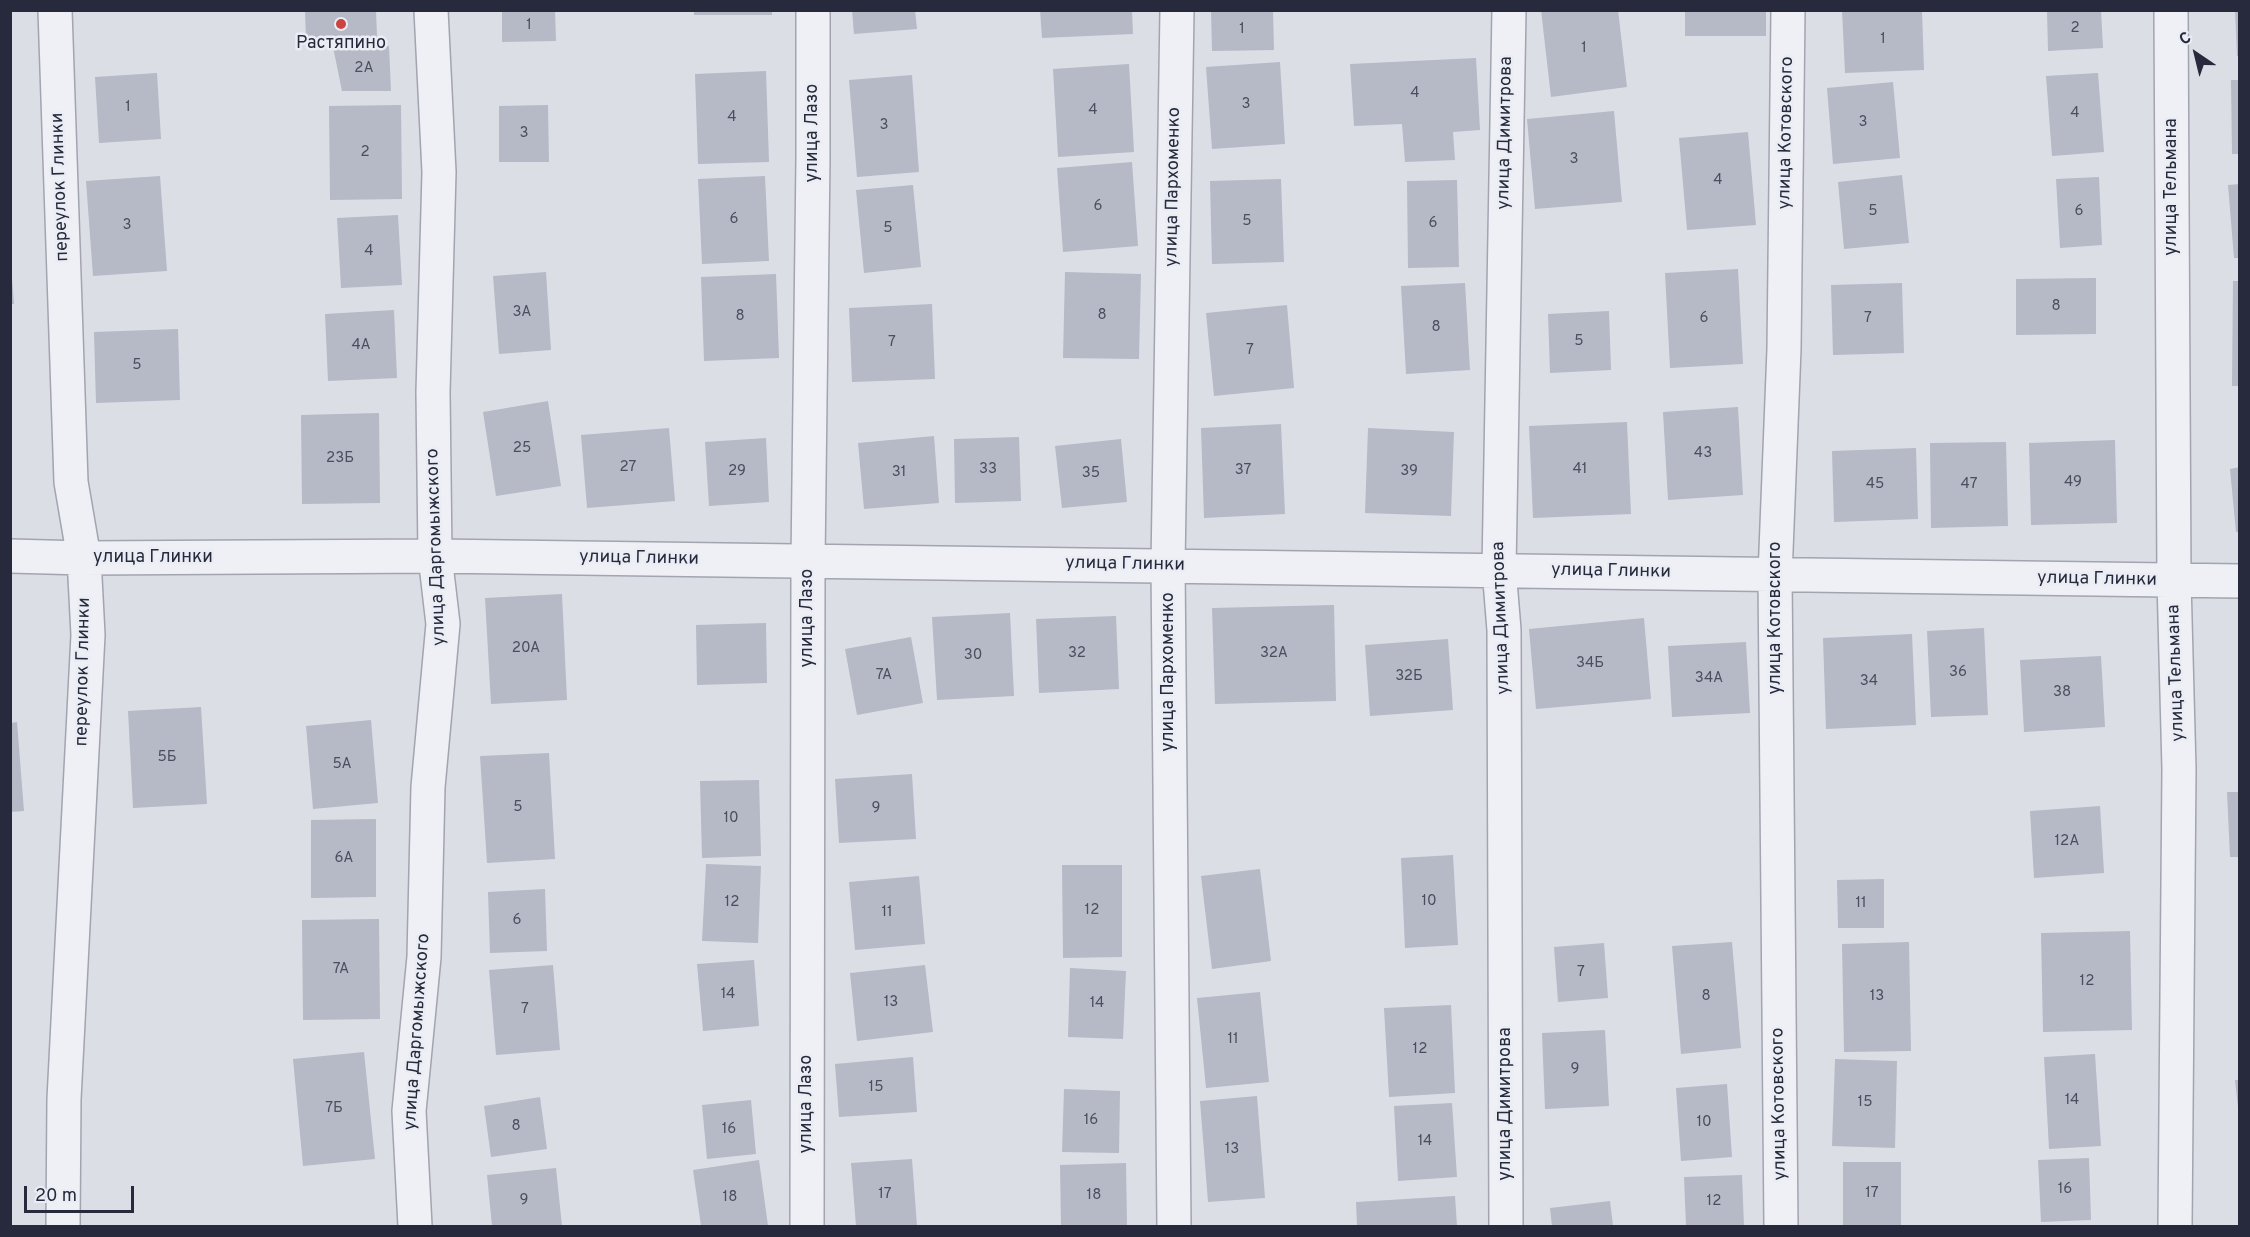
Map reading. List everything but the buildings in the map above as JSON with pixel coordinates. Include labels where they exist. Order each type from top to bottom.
[{"type":"street","name":"переулок Глинки","points":[[55,10],[71,482],[84,558],[88,635],[64,1099],[63,1227]]},
{"type":"street","name":"улица Даргомыжского","points":[[415,1227],[409,1111],[424,957],[428,787],[443,624],[435,556],[433,392],[439,172],[431,10]]},
{"type":"street","name":"улица Лазо","points":[[807,1227],[808,561],[813,10]]},
{"type":"street","name":"улица Пархоменко","points":[[1174,1227],[1168,566],[1177,10]]},
{"type":"street","name":"улица Димитрова","points":[[1506,1227],[1504,630],[1499,569],[1509,10]]},
{"type":"street","name":"улица Котовского","points":[[1781,1227],[1774,576],[1784,349],[1788,10]]},
{"type":"street","name":"улица Тельмана","points":[[2171,10],[2174,581],[2179,769],[2175,1227]]},
{"type":"street","name":"улица Глинки","points":[[10,556],[84,558],[435,556],[2240,581]]},
{"type":"place","name":"Растяпино","points":[[341,24]]}]
